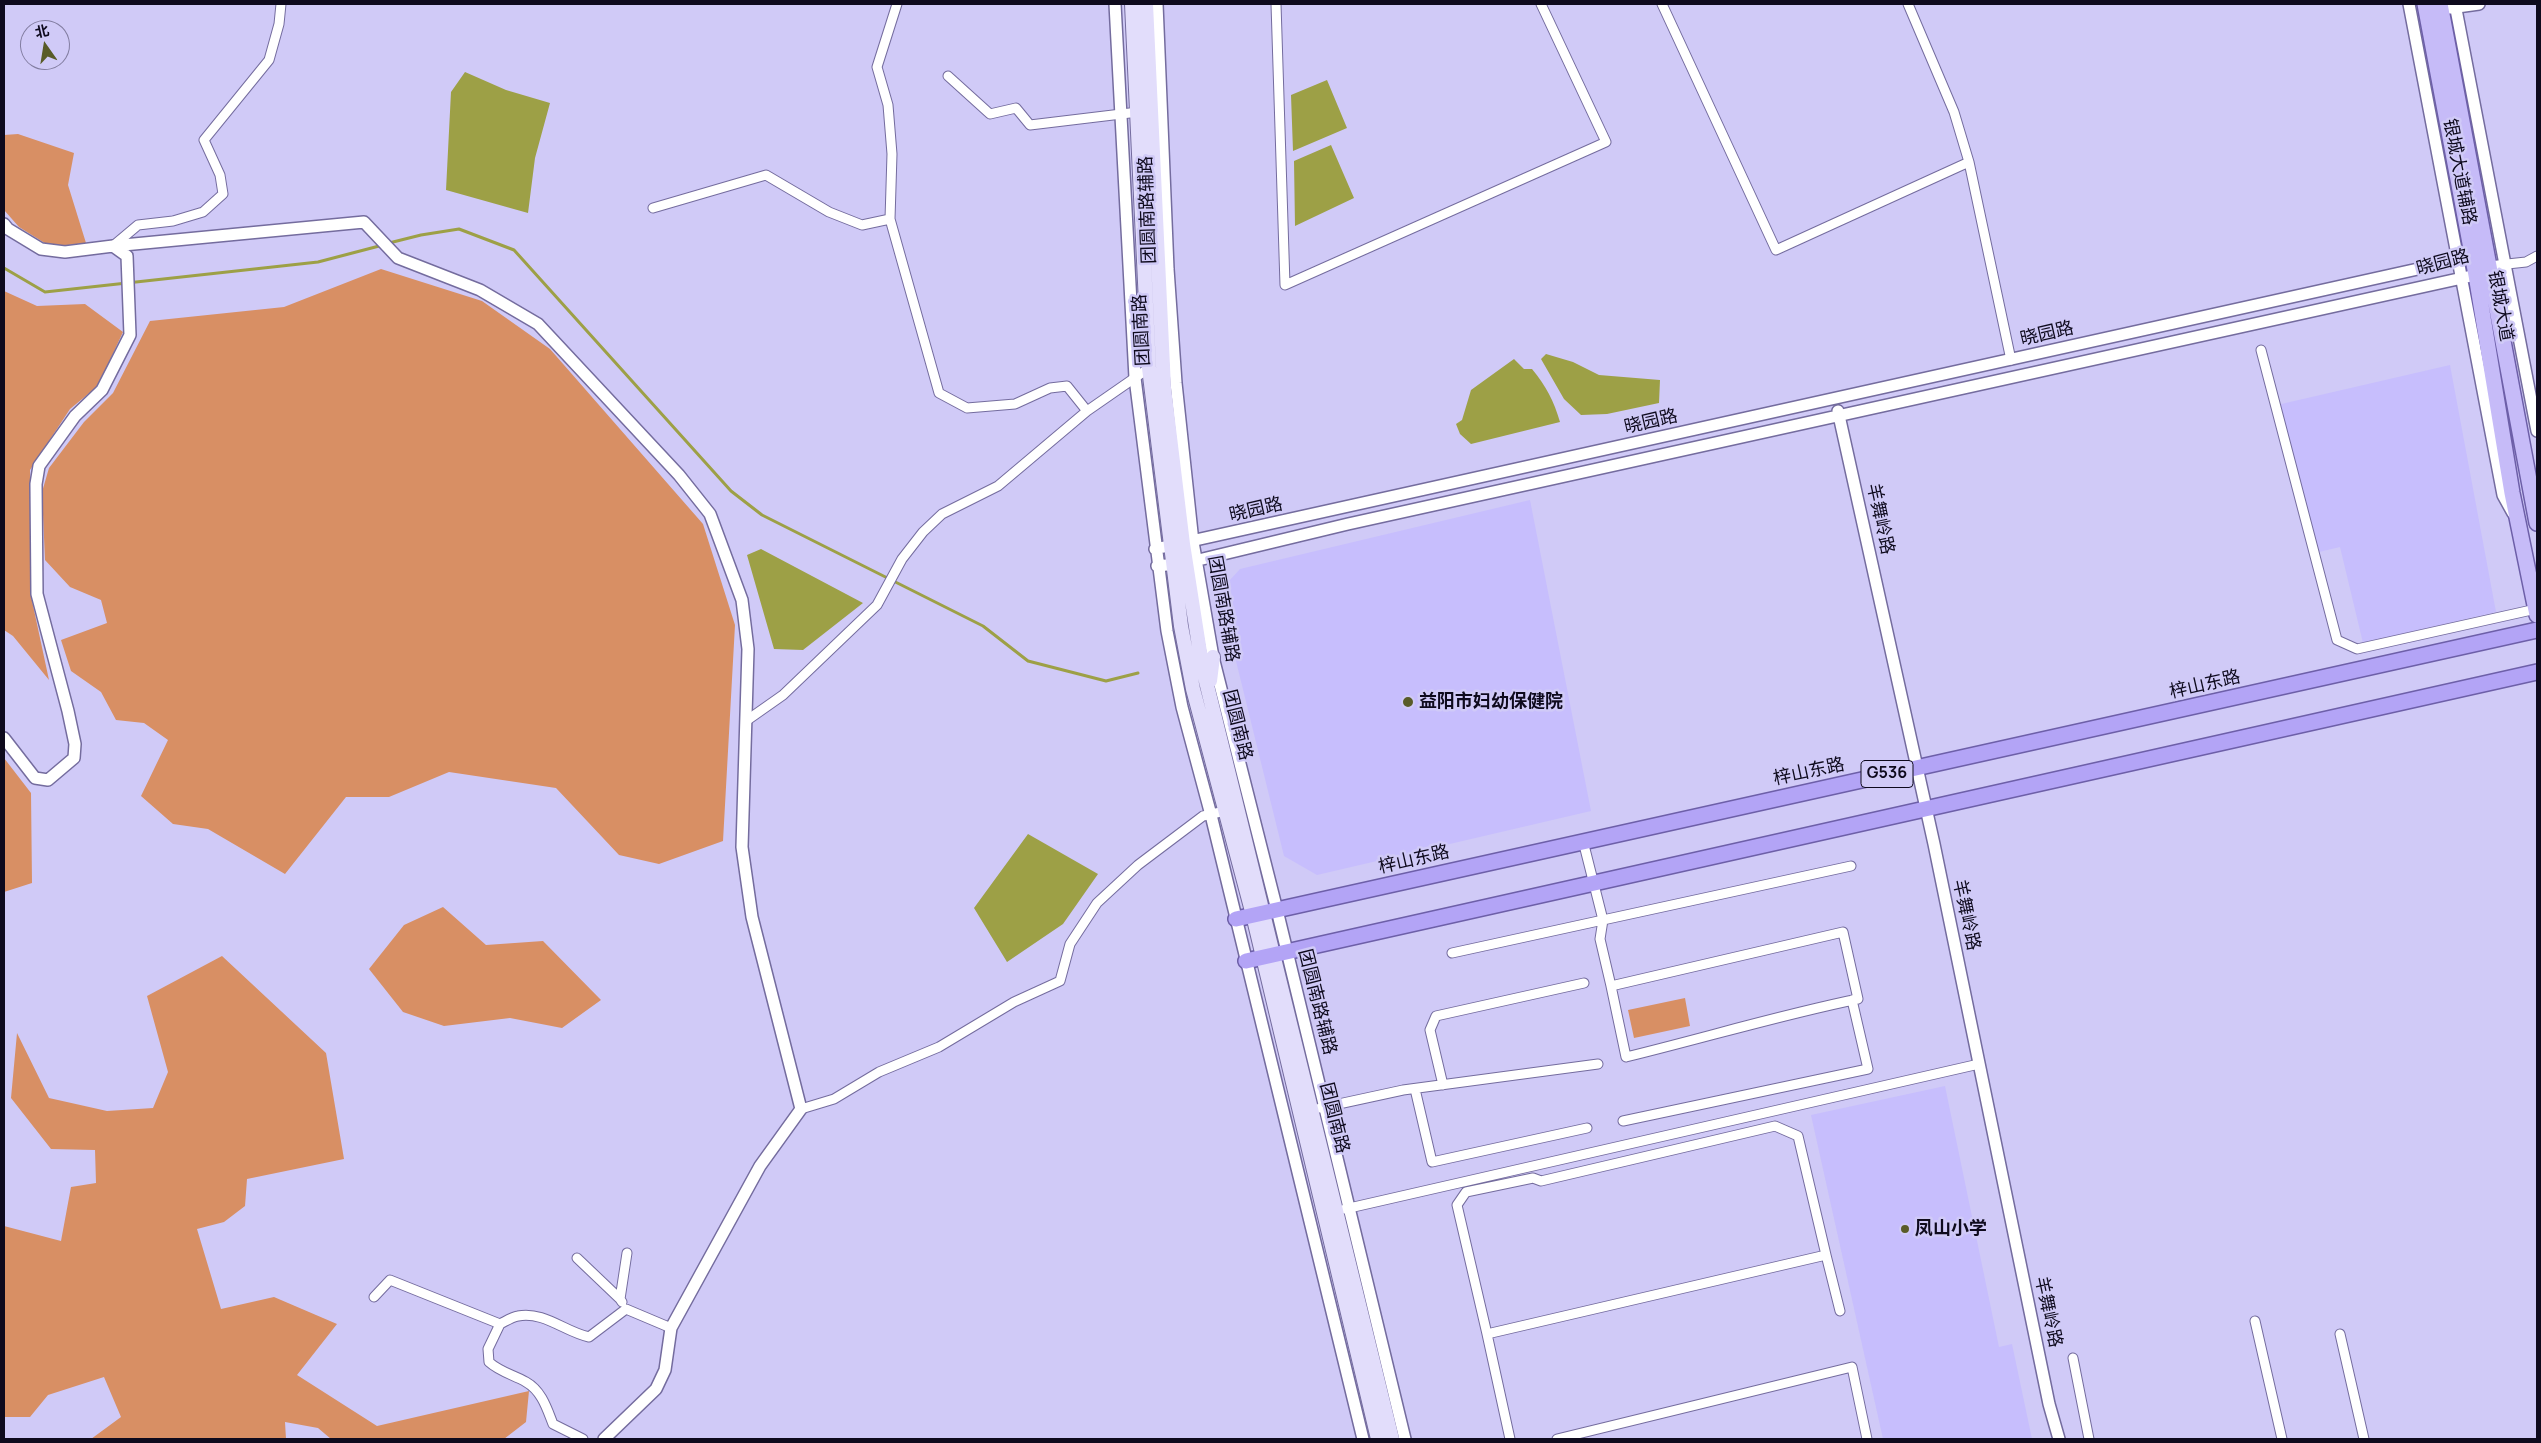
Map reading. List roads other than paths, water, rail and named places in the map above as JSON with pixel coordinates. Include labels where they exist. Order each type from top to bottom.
[{"type":"highway","name":"梓山东路","points":[[1236,919],[2537,630]]},
{"type":"highway","name":"G536","points":[[1246,961],[2537,672]]},
{"type":"main road","name":"团圆南路","points":[[1132,4],[1149,368],[1208,689],[1275,955],[1378,1439]]},
{"type":"main road","name":"团圆南路","points":[[1146,4],[1164,388],[1182,544]]},
{"type":"main road","name":"银城大道","points":[[2425,4],[2476,275],[2518,520],[2537,612]]},
{"type":"main road","name":"银城大道","points":[[2448,6],[2489,266],[2537,518]]},
{"type":"main road","name":"团圆南路","points":[[1185,562],[1193,689],[1225,811],[1265,912]]},
{"type":"main road","points":[[1208,689],[1213,657]]},
{"type":"main road","name":"团圆南路","points":[[1275,955],[1318,1109],[1343,1210],[1392,1439]]},
{"type":"street","points":[[113,246],[138,225],[172,221],[202,212],[223,194],[220,174],[204,140],[269,60],[279,24],[281,4]]},
{"type":"street","points":[[896,4],[877,67],[888,105],[891,144],[890,219],[939,393],[968,408],[1015,404],[1050,388],[1066,386],[1087,411]]},
{"type":"street","name":"团圆南路辅路","points":[[1115,4],[1135,378],[1157,566],[1167,631],[1182,707],[1236,919],[1363,1439]]},
{"type":"street","name":"团圆南路辅路","points":[[1157,4],[1182,544]]},
{"type":"street","points":[[1276,4],[1285,285],[1606,142],[1541,4]]},
{"type":"street","points":[[1662,4],[1776,250],[1968,162]]},
{"type":"street","points":[[1908,4],[1954,112],[1968,162],[2012,360]]},
{"type":"street","name":"银城大道辅路","points":[[2409,4],[2503,495],[2518,520]]},
{"type":"street","points":[[2448,6],[2479,4]]},
{"type":"street","name":"银城大道辅路","points":[[2448,6],[2505,264],[2537,431]]},
{"type":"street","points":[[948,76],[990,114],[1016,108],[1030,125],[1138,112]]},
{"type":"street","points":[[653,208],[766,174],[829,212],[862,225],[890,219]]},
{"type":"street","points":[[4,224],[41,250],[65,252],[364,222],[398,258],[480,290],[538,324],[679,475],[710,514],[742,600],[748,649],[742,847],[752,917],[801,1109]]},
{"type":"street","points":[[4,738],[35,778],[48,780],[74,758],[75,744],[68,711],[37,594],[36,484],[39,466],[75,416],[102,390],[130,335],[127,256],[113,246]]},
{"type":"street","points":[[2489,266],[2526,262],[2537,256]]},
{"type":"street","name":"晓园路","points":[[1155,549],[2472,257],[2489,266],[2476,275],[1367,520],[1185,562],[1157,566]]},
{"type":"street","points":[[2261,350],[2337,640],[2357,649],[2537,612]]},
{"type":"street","points":[[746,721],[782,695],[877,605],[902,559],[923,532],[942,514],[998,486],[1087,411],[1149,368]]},
{"type":"street","name":"羊舞岭路","points":[[1835,399],[1926,808],[2049,1404],[2059,1439]]},
{"type":"street","name":"团圆南路辅路","points":[[1185,562],[1213,657],[1265,912]]},
{"type":"street","points":[[604,1439],[656,1389],[665,1370],[671,1328],[760,1166],[801,1109],[834,1098],[879,1072],[939,1048],[1014,1002],[1060,981],[1070,944],[1097,903],[1138,865],[1204,816],[1225,811]]},
{"type":"street","points":[[1583,842],[1603,920],[1600,939],[1626,1057],[1692,1041],[1748,1024],[1858,999],[1843,932],[1611,986]]},
{"type":"street","points":[[1452,953],[1850,866]]},
{"type":"street","points":[[1443,1085],[1430,1030],[1436,1016],[1584,983]]},
{"type":"street","points":[[1623,1121],[1868,1068],[1852,1000]]},
{"type":"street","points":[[1318,1109],[1415,1089],[1598,1064]]},
{"type":"street","points":[[1405,1439],[1343,1210],[1979,1064]]},
{"type":"street","points":[[1415,1089],[1432,1162],[1587,1128]]},
{"type":"street","points":[[1510,1439],[1457,1205],[1466,1192],[1533,1178],[1541,1181],[1775,1126],[1798,1136],[1840,1311]]},
{"type":"street","points":[[620,1299],[627,1253]]},
{"type":"street","points":[[1487,1334],[1826,1255]]},
{"type":"street","points":[[577,1258],[620,1299],[626,1309],[671,1328]]},
{"type":"street","points":[[374,1297],[390,1280],[500,1324]]},
{"type":"street","points":[[583,1439],[553,1424],[541,1396],[528,1383],[497,1369],[488,1362],[488,1349],[500,1324],[518,1316],[543,1317],[576,1334],[589,1337],[626,1309]]},
{"type":"street","points":[[2255,1321],[2282,1439]]},
{"type":"street","points":[[2340,1334],[2364,1439]]},
{"type":"street","points":[[2072,1358],[2089,1439]]},
{"type":"street","points":[[1557,1439],[1852,1367],[1867,1439]]},
{"type":"waterway","points":[[389,243],[421,235],[459,229],[514,250],[731,491],[762,515],[983,626],[1028,661],[1106,681],[1138,673]]},
{"type":"waterway","points":[[4,268],[45,292],[318,262],[383,245]]},
{"type":"place","name":"益阳市妇幼保健院","points":[[1408,702]]},
{"type":"place","name":"凤山小学","points":[[1905,1229]]}]
